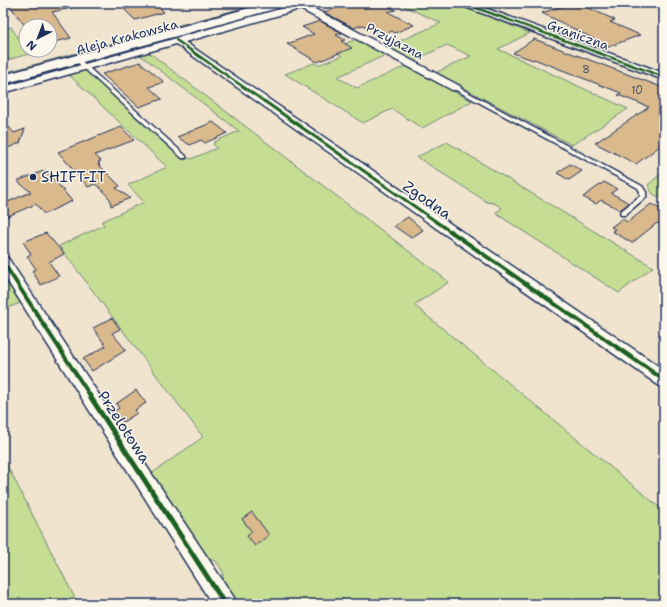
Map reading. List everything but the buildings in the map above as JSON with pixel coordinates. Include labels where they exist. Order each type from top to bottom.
[{"type":"main road","name":"Aleja Krakowska","points":[[3,71],[252,3]]},
{"type":"main road","name":"Aleja Krakowska","points":[[3,80],[23,80],[268,11],[281,3]]},
{"type":"street","name":"Graniczna","points":[[463,3],[664,76]]},
{"type":"street","points":[[268,11],[306,4]]},
{"type":"street","name":"Przyjazna","points":[[306,4],[456,88]]},
{"type":"street","points":[[129,50],[176,40],[210,27]]},
{"type":"street","name":"Zgodna","points":[[176,40],[664,380]]},
{"type":"street","name":"Aleja Krakowska","points":[[3,90],[23,80]]},
{"type":"street","name":"Przelotowa","points":[[3,262],[225,604]]},
{"type":"lane","points":[[81,63],[184,157]]},
{"type":"lane","points":[[456,88],[640,187],[643,192],[643,197],[623,213]]},
{"type":"green space","points":[[261,3],[269,3],[3,77],[3,73]]},
{"type":"green space","points":[[397,3],[453,3],[530,33],[498,49],[628,109],[572,145],[435,73],[471,56],[447,45],[417,59],[417,64],[383,48],[441,23]]},
{"type":"green space","points":[[11,27],[18,38],[18,57],[3,61],[3,29]]},
{"type":"green space","points":[[356,39],[386,55],[337,77],[357,88],[406,66],[472,101],[422,128],[392,109],[363,123],[285,74],[314,63],[318,65],[342,56],[338,53],[351,48],[345,44]]},
{"type":"green space","points":[[147,51],[449,282],[414,305],[664,511],[664,604],[237,604],[223,583],[223,572],[216,561],[207,559],[151,474],[203,437],[59,246],[104,225],[101,222],[144,202],[128,185],[167,167],[68,74],[84,69],[183,160],[189,158],[191,159],[217,148],[213,144],[215,143],[214,142],[239,131],[139,54]]},
{"type":"green space","points":[[447,142],[653,267],[619,293],[495,213],[502,208],[494,203],[487,202],[417,157]]},
{"type":"green space","points":[[664,171],[664,200],[653,194],[648,185]]},
{"type":"green space","points":[[3,275],[20,303],[3,310]]},
{"type":"green space","points":[[3,457],[78,604],[3,604]]},
{"type":"cycle path","points":[[463,3],[664,77]]},
{"type":"cycle path","points":[[176,40],[664,380]]},
{"type":"cycle path","points":[[3,262],[225,604]]},
{"type":"place","name":"SHIFT-IT","points":[[33,177]]}]
